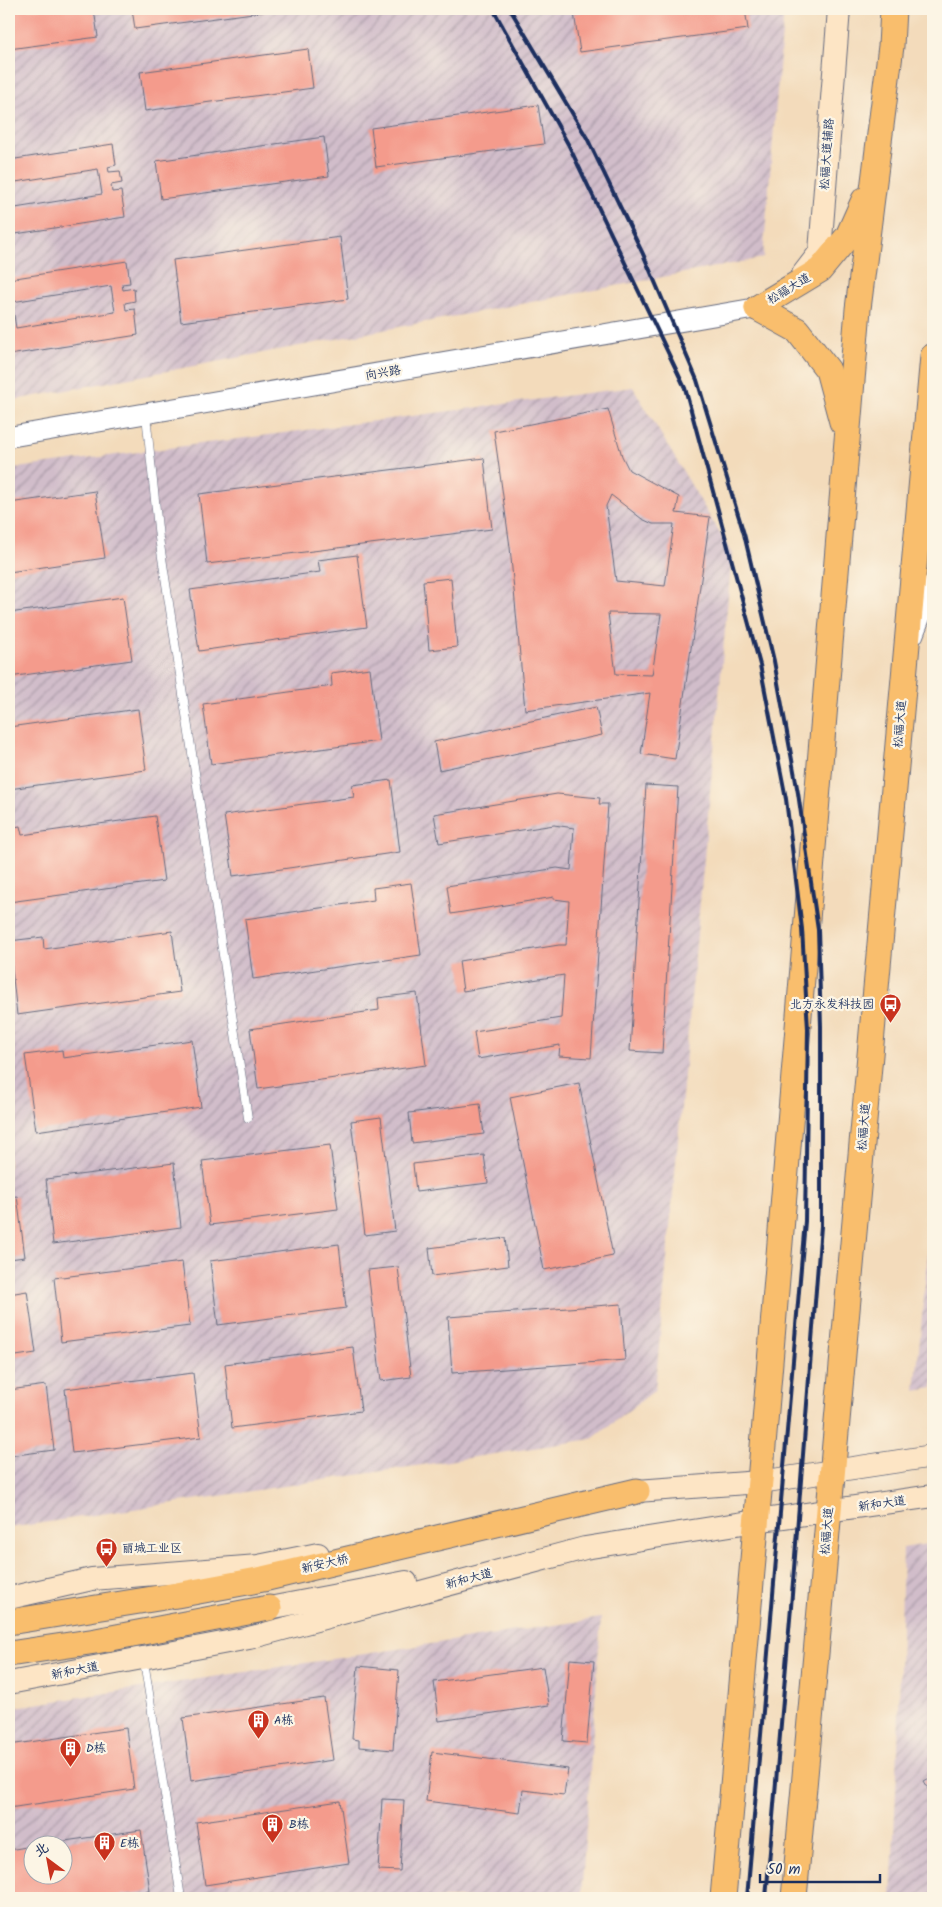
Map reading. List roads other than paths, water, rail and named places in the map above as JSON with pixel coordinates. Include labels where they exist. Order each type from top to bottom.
[{"type":"main road","name":"松福大道辅路","points":[[790,290],[820,252],[839,9]]},
{"type":"main road","name":"松福大道","points":[[723,1898],[760,1482],[858,309],[891,46],[893,9]]},
{"type":"main road","name":"松福大道","points":[[757,308],[790,290],[820,270],[848,236],[875,177]]},
{"type":"main road","name":"松福大道","points":[[757,308],[797,330],[828,370],[847,440]]},
{"type":"main road","name":"松福大道","points":[[794,1898],[933,356]]},
{"type":"main road","points":[[9,1598],[92,1579],[258,1566],[638,1491],[760,1482],[933,1456]]},
{"type":"main road","name":"新安大桥","points":[[9,1622],[263,1579],[638,1491]]},
{"type":"main road","name":"新和大道","points":[[9,1683],[250,1638],[585,1548],[933,1496]]},
{"type":"main road","points":[[9,1654],[96,1641],[585,1548]]},
{"type":"street","name":"向兴路","points":[[9,437],[757,308]]},
{"type":"street","points":[[907,650],[933,584]]},
{"type":"lane","points":[[146,414],[160,538],[248,1118]]},
{"type":"lane","points":[[144,1658],[181,1898]]},
{"type":"railway","points":[[493,9],[568,144],[685,388],[760,665],[786,799],[802,929],[808,1029],[805,1221],[747,1898]]},
{"type":"railway","points":[[510,9],[587,138],[643,254],[697,380],[744,534],[774,661],[798,793],[818,930],[821,1026],[821,1226],[766,1898]]},
{"type":"place","name":"北方永发科技园","points":[[890,1023]]},
{"type":"place","name":"丽城工业区","points":[[106,1567]]},
{"type":"place","name":"A栋","points":[[258,1739]]},
{"type":"place","name":"D栋","points":[[70,1767]]},
{"type":"place","name":"B栋","points":[[273,1843]]},
{"type":"place","name":"E栋","points":[[104,1862]]}]
